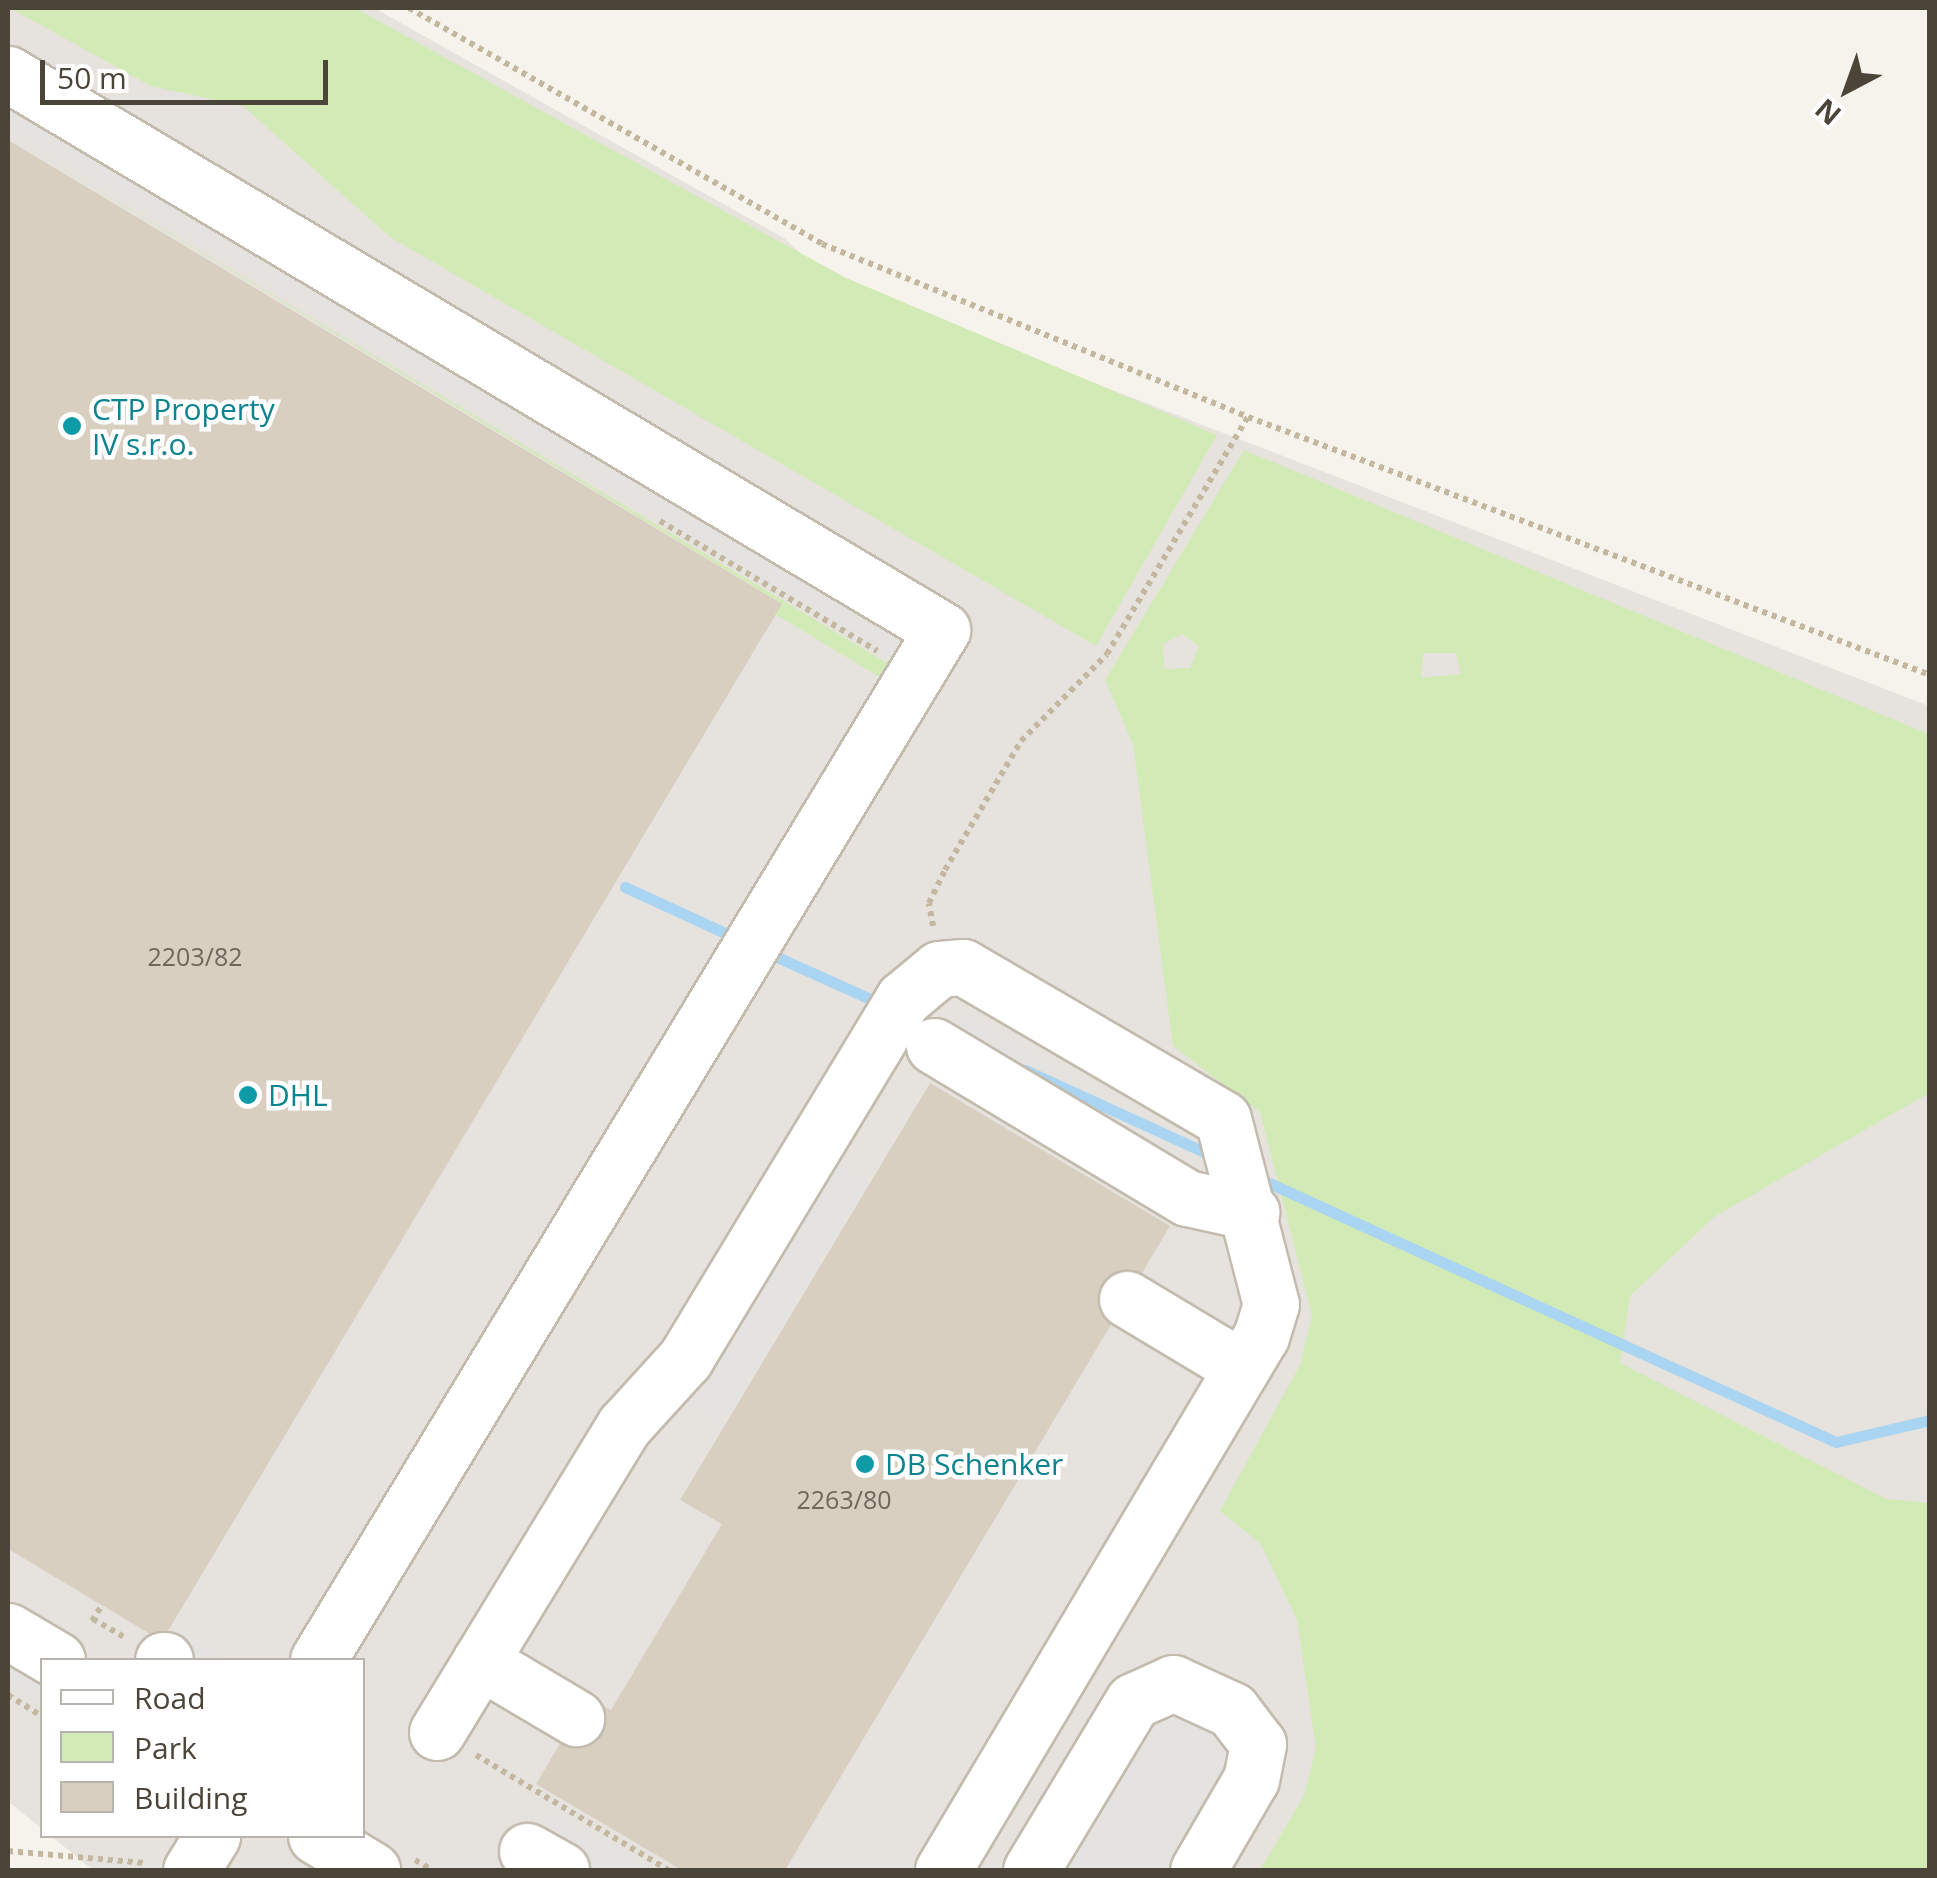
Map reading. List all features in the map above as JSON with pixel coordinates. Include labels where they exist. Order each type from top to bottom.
[{"type":"lane","points":[[8,74],[942,630],[319,1658]]},
{"type":"lane","points":[[437,1732],[624,1426],[685,1359],[903,999],[939,968],[987,974],[1213,1108],[1233,1141],[1271,1304],[1242,1368],[943,1870]]},
{"type":"lane","points":[[934,1046],[1187,1198],[1251,1212]]},
{"type":"lane","points":[[1127,1299],[1242,1368]]},
{"type":"lane","points":[[8,1631],[54,1658]]},
{"type":"lane","points":[[480,1661],[576,1718]]},
{"type":"lane","points":[[1031,1870],[1133,1701],[1173,1683],[1232,1710],[1258,1744],[1251,1779],[1198,1870]]},
{"type":"lane","points":[[174,1860],[209,1838]]},
{"type":"lane","points":[[319,1838],[372,1870]]},
{"type":"path","points":[[409,8],[822,244],[1248,417],[1930,675]]},
{"type":"path","points":[[939,968],[930,904],[945,870],[1044,709],[1107,654],[1248,417]]},
{"type":"path","points":[[8,1696],[40,1715]]},
{"type":"path","points":[[437,1732],[668,1870]]},
{"type":"path","points":[[8,1851],[149,1863],[174,1860]]},
{"type":"shaded area","points":[[8,8],[374,8],[784,238],[833,282],[1929,706],[1929,1870],[93,1870],[53,1838],[365,1838],[365,1658],[40,1658],[40,1827],[8,1801]]},
{"type":"shaded area","points":[[8,92],[908,629],[890,659],[8,129]]},
{"type":"shaded area","points":[[958,1007],[1185,1143],[1162,1182],[934,1046]]},
{"type":"shaded area","points":[[813,1147],[871,1181],[723,1428],[659,1387]]},
{"type":"shaded area","points":[[8,1631],[40,1658],[40,1706],[8,1686]]},
{"type":"shaded area","points":[[180,1631],[226,1658],[163,1658]]},
{"type":"shaded area","points":[[1243,1696],[1218,1870],[1011,1870],[1106,1713]]},
{"type":"shaded area","points":[[551,1809],[654,1870],[515,1870]]},
{"type":"green space","points":[[10,8],[355,8],[844,277],[1217,435],[1096,646],[390,237],[243,106],[151,86]]},
{"type":"green space","points":[[8,136],[887,663],[908,629],[886,681],[775,614],[781,603]]},
{"type":"green space","points":[[1244,450],[1929,734],[1929,1093],[1714,1217],[1630,1296],[1620,1363],[1887,1499],[1929,1503],[1929,1870],[1260,1870],[1304,1796],[1316,1748],[1297,1620],[1261,1544],[1220,1511],[1300,1365],[1312,1316],[1260,1112],[1173,1046],[1133,744],[1105,680]],"holes":[[[1182,634],[1199,646],[1190,668],[1164,669],[1163,644]],[[1423,653],[1456,653],[1461,674],[1421,678]]]},
{"type":"building","name":"DHL","points":[[8,140],[782,604],[162,1641],[8,1549]]},
{"type":"building","name":"DB Schenker","points":[[930,1083],[1170,1226],[785,1870],[682,1870],[536,1784],[588,1697],[611,1710],[722,1524],[680,1500]]},
{"type":"waterway","points":[[625,887],[740,940]]},
{"type":"waterway","points":[[766,952],[881,1004]]},
{"type":"waterway","points":[[1025,1070],[1217,1158]]},
{"type":"waterway","points":[[1256,1177],[1836,1442],[1930,1420]]},
{"type":"place","name":"CTP Property IV s.r.o.","points":[[72,426]]},
{"type":"place","name":"DHL","points":[[248,1095]]},
{"type":"place","name":"DB Schenker","points":[[865,1464]]}]
